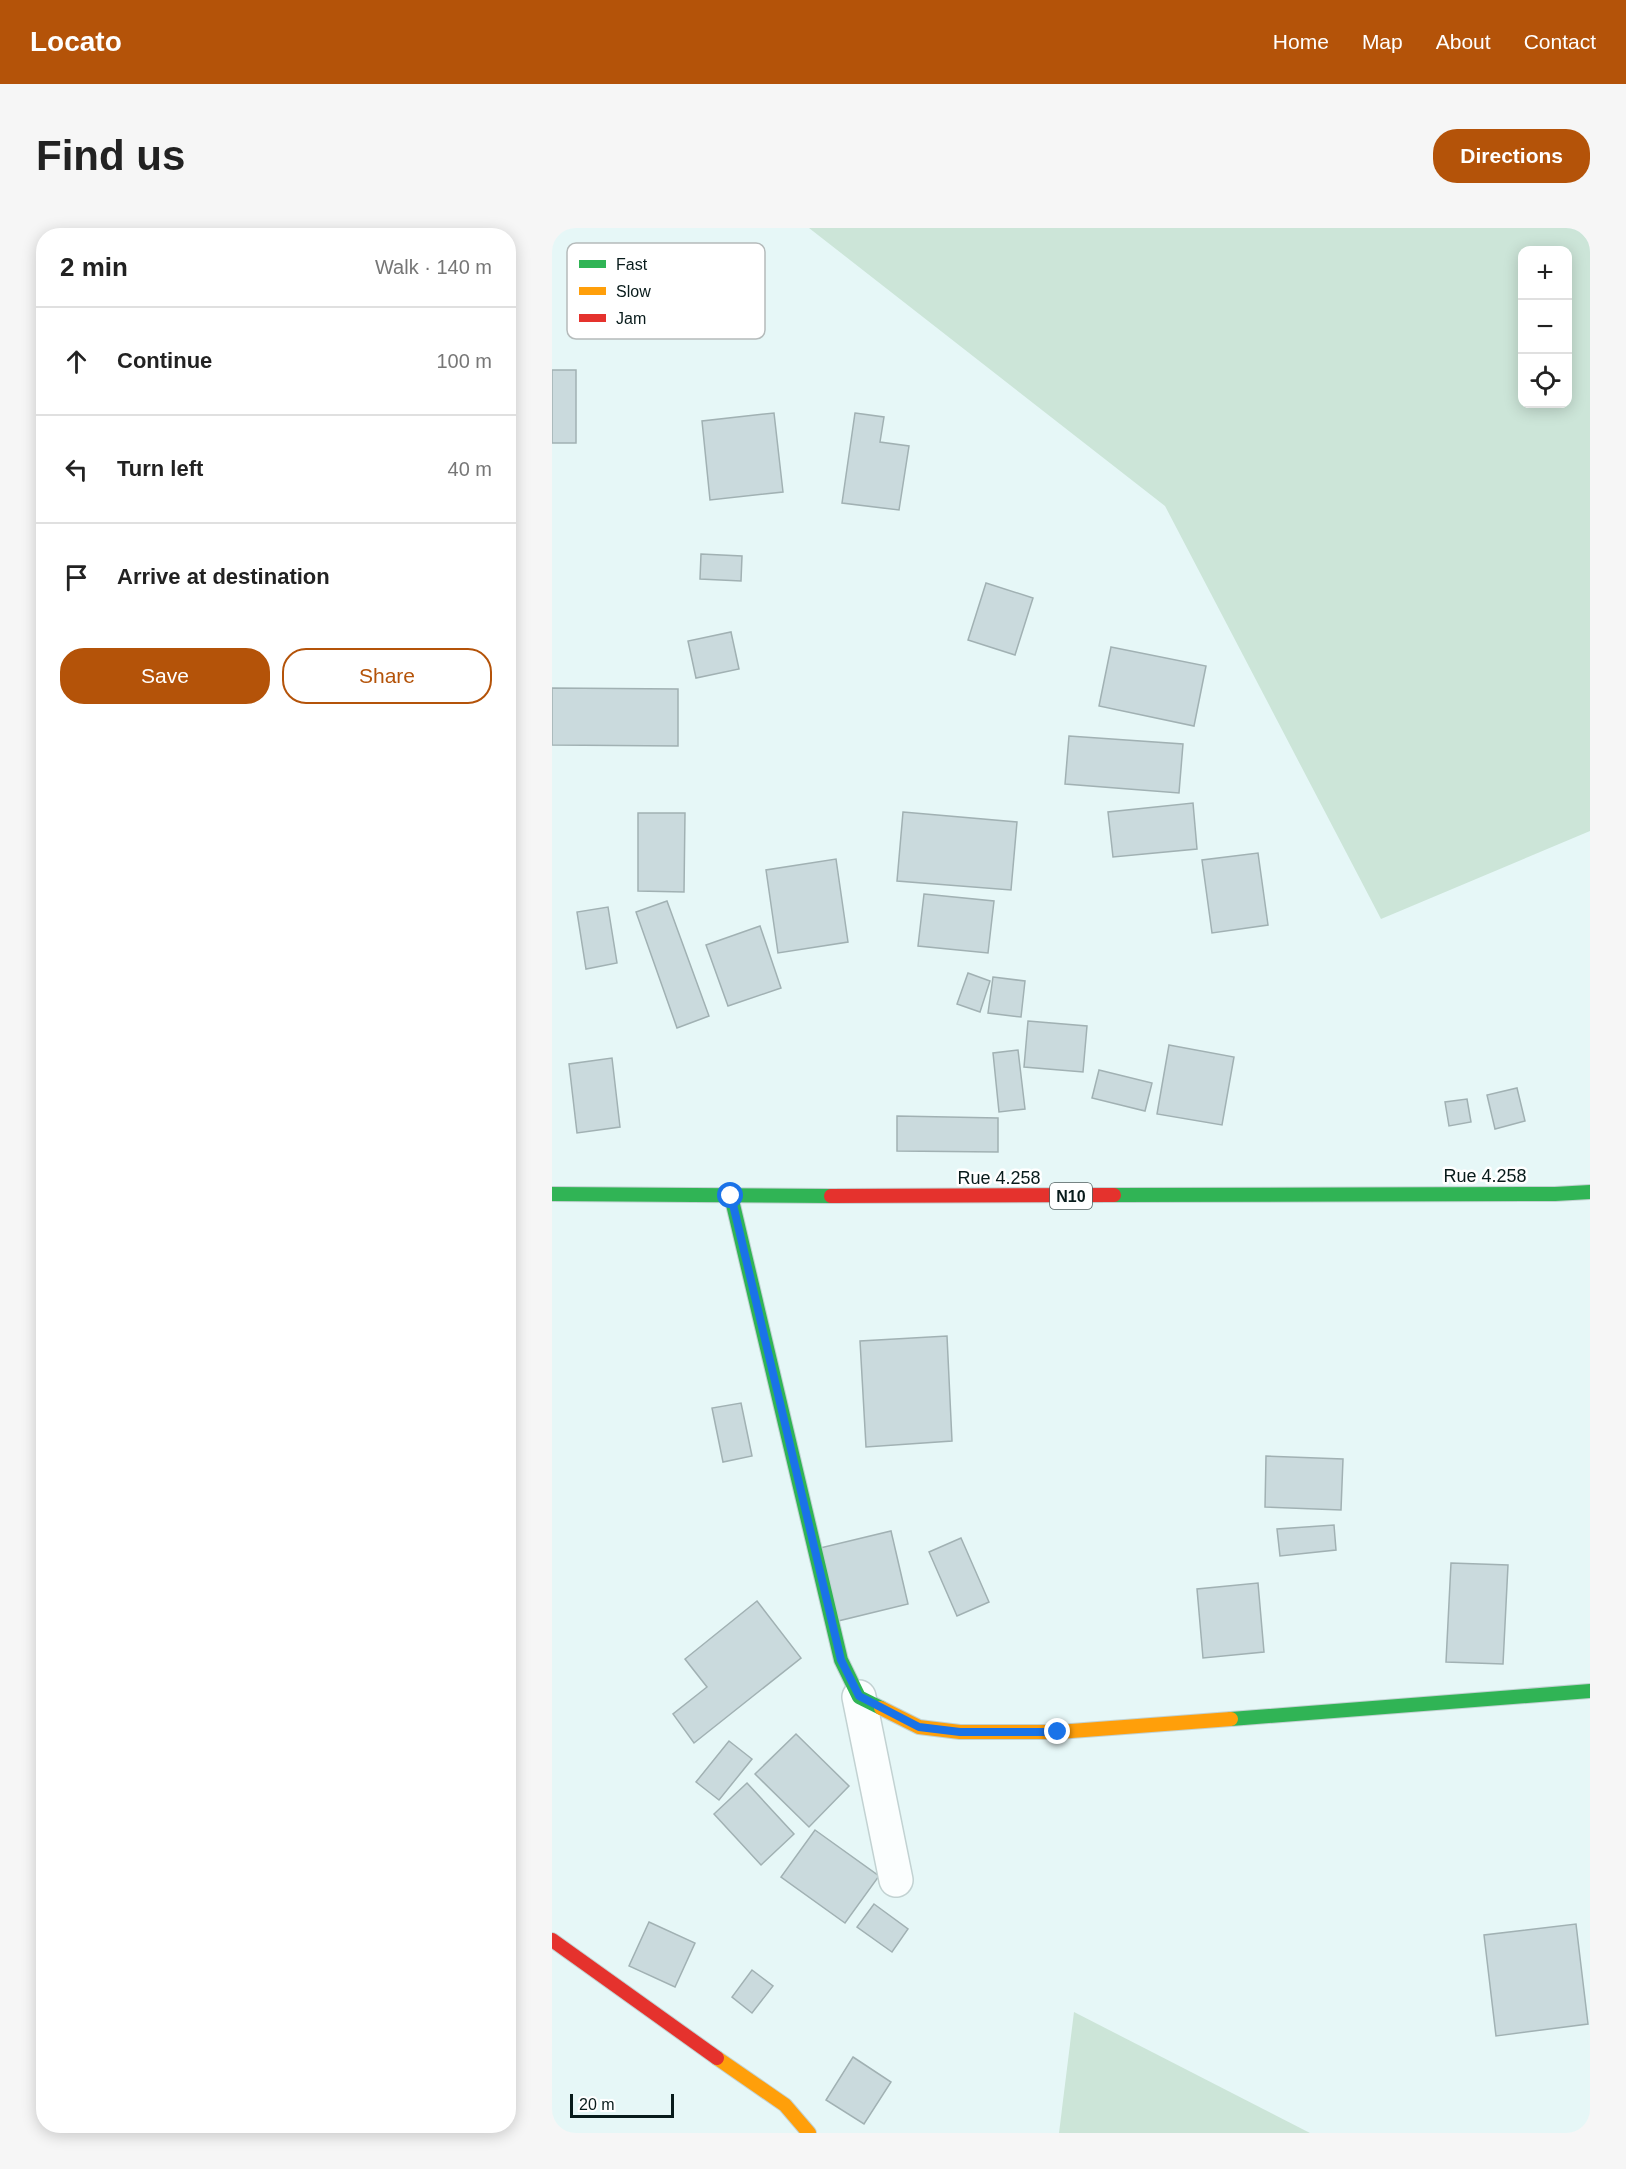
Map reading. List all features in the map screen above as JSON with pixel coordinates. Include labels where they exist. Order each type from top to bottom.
[{"type":"main road","name":"Rue 4.258","points":[[552,1194],[731,1196],[1590,1192]]},
{"type":"main road","points":[[731,1196],[841,1660],[859,1696],[919,1727],[960,1732],[1058,1732],[1590,1691]]},
{"type":"main road","points":[[552,1940],[785,2105],[809,2133]]},
{"type":"street","points":[[859,1696],[896,1880]]},
{"type":"green space","points":[[809,228],[1577,228],[1590,243],[1590,831],[1381,919],[1165,506]]},
{"type":"green space","points":[[1074,2012],[1310,2133],[1059,2133]]},
{"type":"building","points":[[552,370],[576,370],[576,443],[552,443]]},
{"type":"building","points":[[774,413],[783,492],[710,500],[702,421]]},
{"type":"building","points":[[855,413],[884,417],[880,442],[909,446],[899,510],[842,503]]},
{"type":"building","points":[[701,554],[742,556],[741,581],[700,579]]},
{"type":"building","points":[[986,583],[1033,598],[1015,655],[968,640]]},
{"type":"building","points":[[731,632],[739,669],[696,678],[688,641]]},
{"type":"building","points":[[1111,647],[1206,666],[1194,726],[1099,706]]},
{"type":"building","points":[[552,688],[678,689],[678,746],[552,745]]},
{"type":"building","points":[[1069,736],[1183,744],[1179,793],[1065,784]]},
{"type":"building","points":[[1193,803],[1197,849],[1113,857],[1108,812]]},
{"type":"building","points":[[903,812],[1017,822],[1011,890],[897,881]]},
{"type":"building","points":[[638,813],[685,813],[684,892],[638,891]]},
{"type":"building","points":[[1258,853],[1268,925],[1212,933],[1202,860]]},
{"type":"building","points":[[836,859],[848,942],[778,953],[766,870]]},
{"type":"building","points":[[924,894],[994,901],[988,953],[918,946]]},
{"type":"building","points":[[667,901],[709,1016],[677,1028],[636,912]]},
{"type":"building","points":[[608,907],[617,963],[586,969],[577,912]]},
{"type":"building","points":[[760,926],[781,988],[728,1006],[706,945]]},
{"type":"building","points":[[968,973],[990,981],[980,1012],[957,1004]]},
{"type":"building","points":[[993,977],[1025,981],[1021,1017],[988,1013]]},
{"type":"building","points":[[1028,1021],[1087,1026],[1083,1072],[1024,1067]]},
{"type":"building","points":[[1169,1045],[1234,1057],[1222,1125],[1157,1114]]},
{"type":"building","points":[[1018,1050],[1025,1109],[999,1112],[993,1053]]},
{"type":"building","points":[[612,1058],[620,1127],[577,1133],[569,1064]]},
{"type":"building","points":[[1099,1070],[1152,1083],[1145,1111],[1092,1098]]},
{"type":"building","points":[[1517,1088],[1525,1121],[1495,1129],[1487,1095]]},
{"type":"building","points":[[1467,1099],[1471,1122],[1449,1126],[1445,1102]]},
{"type":"building","points":[[897,1116],[998,1118],[998,1152],[897,1151]]},
{"type":"building","points":[[947,1336],[952,1441],[866,1447],[860,1341]]},
{"type":"building","points":[[741,1403],[752,1456],[723,1462],[712,1408]]},
{"type":"building","points":[[1266,1456],[1343,1459],[1341,1510],[1265,1507]]},
{"type":"building","points":[[1334,1525],[1336,1550],[1280,1556],[1277,1529]]},
{"type":"building","points":[[891,1531],[908,1604],[838,1621],[820,1548]]},
{"type":"building","points":[[961,1538],[989,1602],[957,1616],[929,1552]]},
{"type":"building","points":[[1451,1563],[1508,1565],[1503,1664],[1446,1662]]},
{"type":"building","points":[[1258,1583],[1264,1652],[1203,1658],[1197,1589]]},
{"type":"building","points":[[757,1601],[801,1658],[694,1743],[673,1714],[707,1687],[685,1659]]},
{"type":"building","points":[[796,1734],[849,1786],[809,1827],[755,1774]]},
{"type":"building","points":[[729,1741],[752,1759],[719,1800],[696,1782]]},
{"type":"building","points":[[747,1783],[794,1834],[761,1865],[714,1814]]},
{"type":"building","points":[[815,1830],[879,1876],[845,1923],[781,1877]]},
{"type":"building","points":[[874,1904],[908,1929],[892,1952],[857,1927]]},
{"type":"building","points":[[649,1922],[695,1943],[675,1987],[629,1966]]},
{"type":"building","points":[[1576,1924],[1588,2024],[1496,2036],[1484,1935]]},
{"type":"building","points":[[752,1970],[773,1986],[752,2013],[732,1997]]},
{"type":"building","points":[[853,2057],[891,2082],[864,2124],[826,2100]]},
{"type":"traffic: fast","points":[[1114,1195],[1590,1192]]},
{"type":"traffic: fast","points":[[552,1194],[831,1196]]},
{"type":"traffic: fast","points":[[731,1196],[841,1660],[859,1697],[881,1708]]},
{"type":"traffic: fast","points":[[1231,1719],[1590,1691]]},
{"type":"traffic: slow","points":[[881,1708],[919,1727],[960,1732],[1058,1732],[1231,1719]]},
{"type":"traffic: slow","points":[[717,2058],[785,2105],[809,2133]]},
{"type":"traffic: jam","points":[[831,1196],[1114,1195]]},
{"type":"traffic: jam","points":[[552,1940],[717,2058]]},
{"type":"route","points":[[731,1196],[841,1660],[859,1696],[919,1727],[960,1732],[1058,1732]]}]
